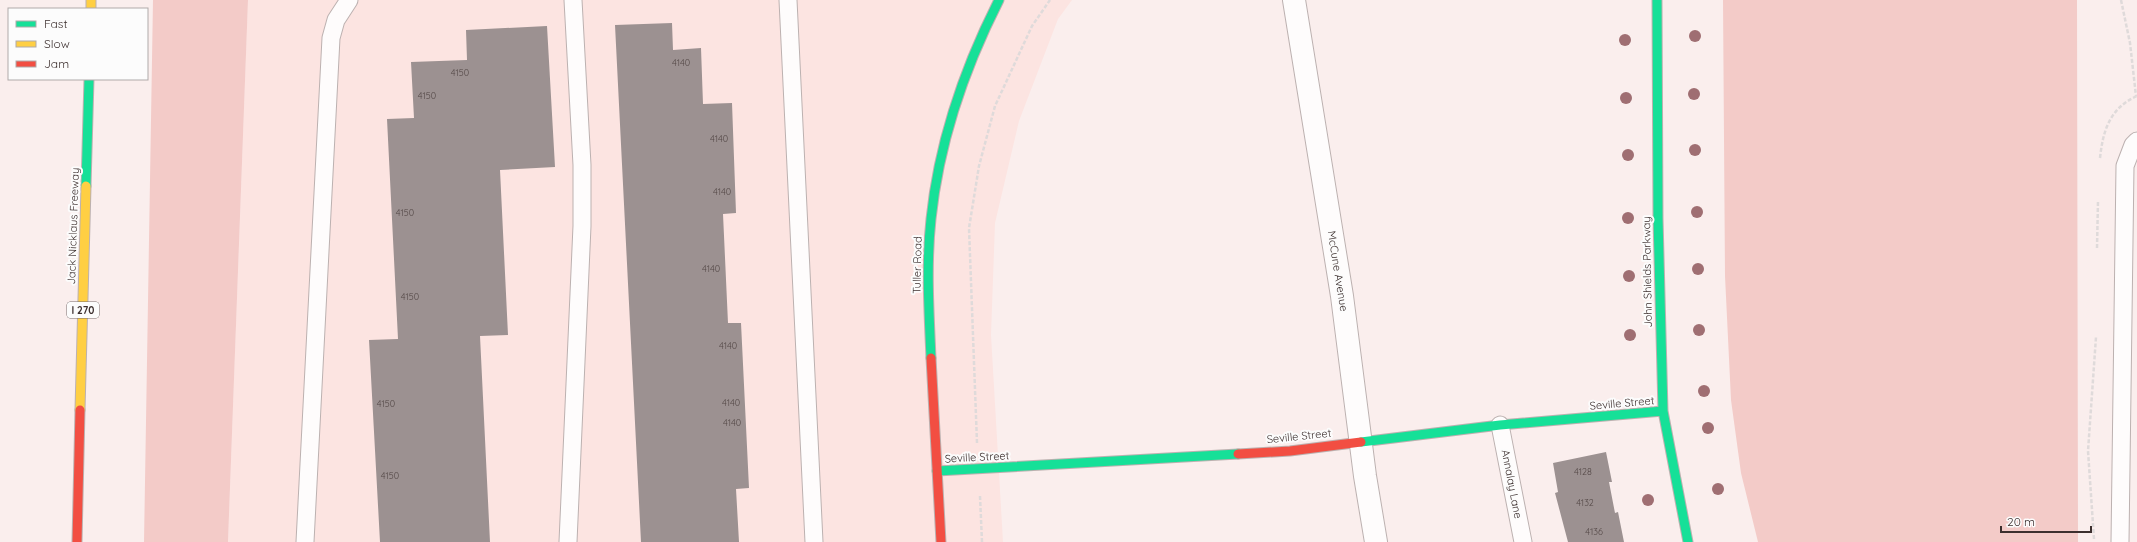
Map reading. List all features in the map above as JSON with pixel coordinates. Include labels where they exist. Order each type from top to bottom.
[{"type":"main road","name":"Tuller Road","points":[[941,542],[928,283],[931,218],[940,163],[952,112],[978,42],[999,0]]},
{"type":"main road","name":"John Shields Parkway","points":[[1657,0],[1658,218],[1663,411],[1688,542]]},
{"type":"main road","name":"Jack Nicklaus Freeway","points":[[77,542],[89,80]]},
{"type":"main road","name":"Seville Street","points":[[937,471],[1290,451],[1361,441],[1500,426],[1663,411]]},
{"type":"street","name":"McCune Avenue","points":[[1294,0],[1342,296],[1376,542]]},
{"type":"lane","points":[[305,542],[332,38],[336,20],[349,0]]},
{"type":"lane","points":[[568,542],[582,226],[582,165],[573,0]]},
{"type":"lane","points":[[788,0],[814,542]]},
{"type":"lane","points":[[2120,542],[2125,166],[2133,145],[2137,141]]},
{"type":"lane","name":"Annalay Lane","points":[[1500,426],[1523,542]]},
{"type":"path","points":[[982,542],[968,228],[979,166],[995,106],[1032,26],[1050,0]]},
{"type":"path","points":[[2121,0],[2130,43],[2136,96]]},
{"type":"shaded area","points":[[153,0],[248,0],[228,542],[144,542]]},
{"type":"shaded area","points":[[248,0],[1072,0],[1058,19],[1019,121],[995,223],[991,335],[1003,542],[228,542]]},
{"type":"shaded area","points":[[1723,0],[2077,0],[2078,542],[1758,542],[1741,473],[1731,400],[1725,276]]},
{"type":"building","points":[[672,23],[673,50],[701,48],[703,104],[732,103],[736,213],[723,214],[728,323],[741,323],[749,488],[736,489],[739,542],[641,542],[615,25]]},
{"type":"building","points":[[547,26],[555,167],[500,170],[508,335],[480,336],[490,542],[380,542],[369,340],[398,339],[387,119],[414,118],[411,62],[467,60],[466,30]]},
{"type":"building","points":[[1606,452],[1612,482],[1609,482],[1615,513],[1618,512],[1624,542],[1568,542],[1555,493],[1558,492],[1553,463]]},
{"type":"traffic: fast","points":[[931,358],[928,288],[929,236],[940,162],[964,79],[986,26],[999,0]]},
{"type":"traffic: fast","points":[[1657,0],[1658,218],[1663,411],[1688,542]]},
{"type":"traffic: fast","points":[[86,186],[89,80]]},
{"type":"traffic: fast","points":[[1361,442],[1500,425],[1663,411]]},
{"type":"traffic: fast","points":[[937,471],[1238,454]]},
{"type":"traffic: slow","points":[[91,0],[91,8]]},
{"type":"traffic: slow","points":[[80,410],[86,186]]},
{"type":"traffic: jam","points":[[931,358],[941,542]]},
{"type":"traffic: jam","points":[[77,542],[80,410]]},
{"type":"traffic: jam","points":[[1238,454],[1290,451],[1361,442]]}]
